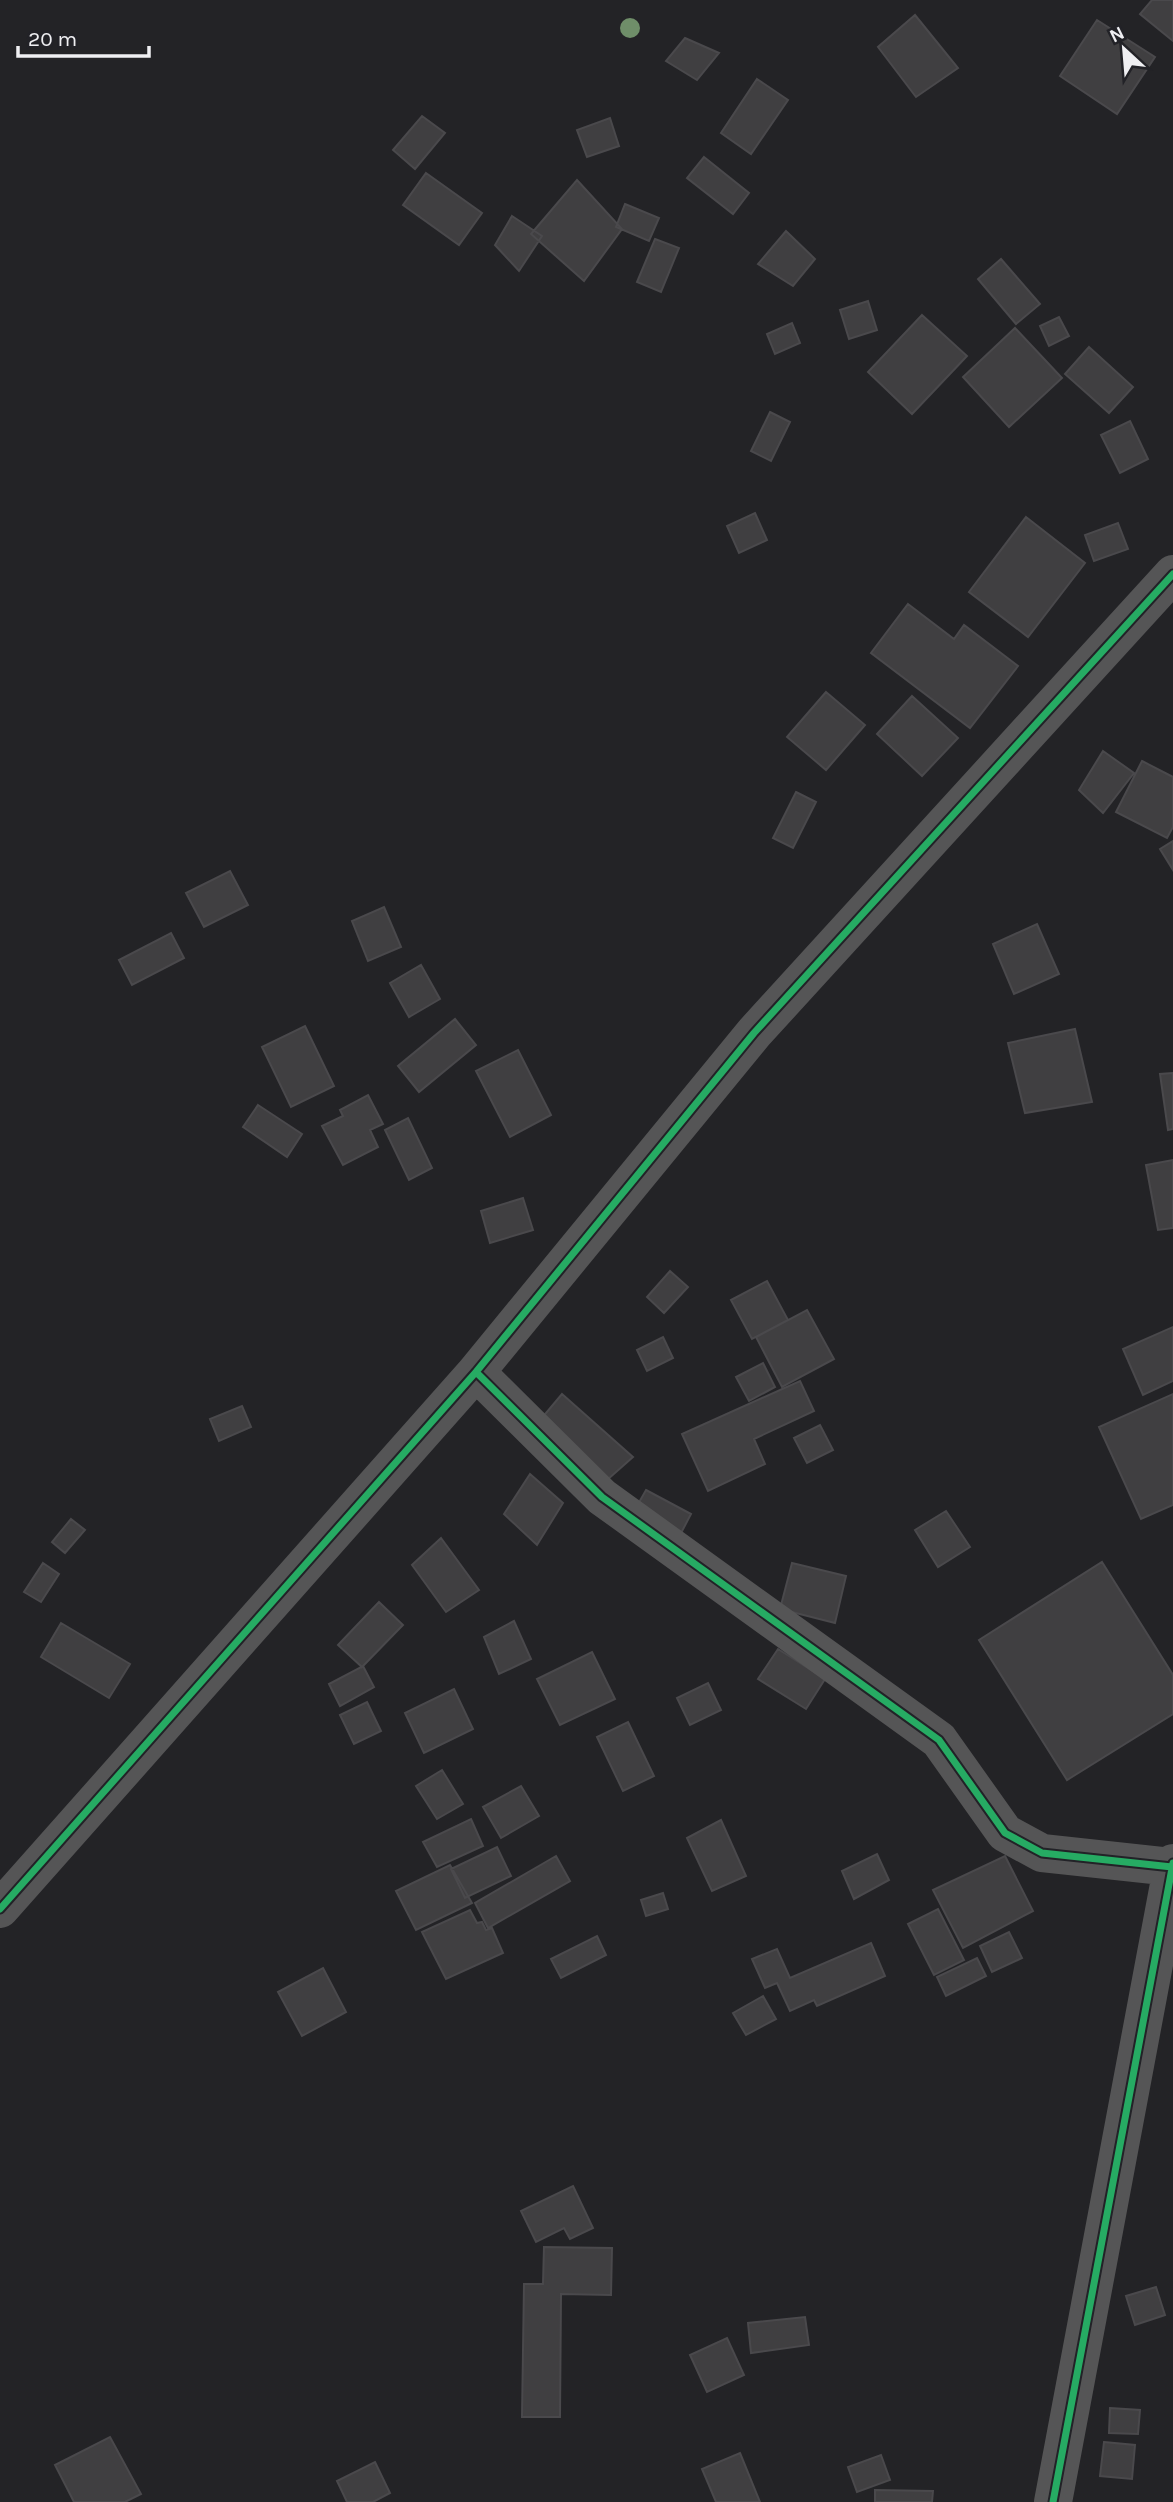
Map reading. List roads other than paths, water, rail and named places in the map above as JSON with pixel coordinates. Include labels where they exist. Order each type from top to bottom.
[{"type":"street","points":[[0,1909],[476,1372],[754,1033],[1173,574]]},
{"type":"street","points":[[476,1372],[602,1497],[939,1740],[1005,1833],[1042,1853],[1173,1865],[1053,2502]]}]
